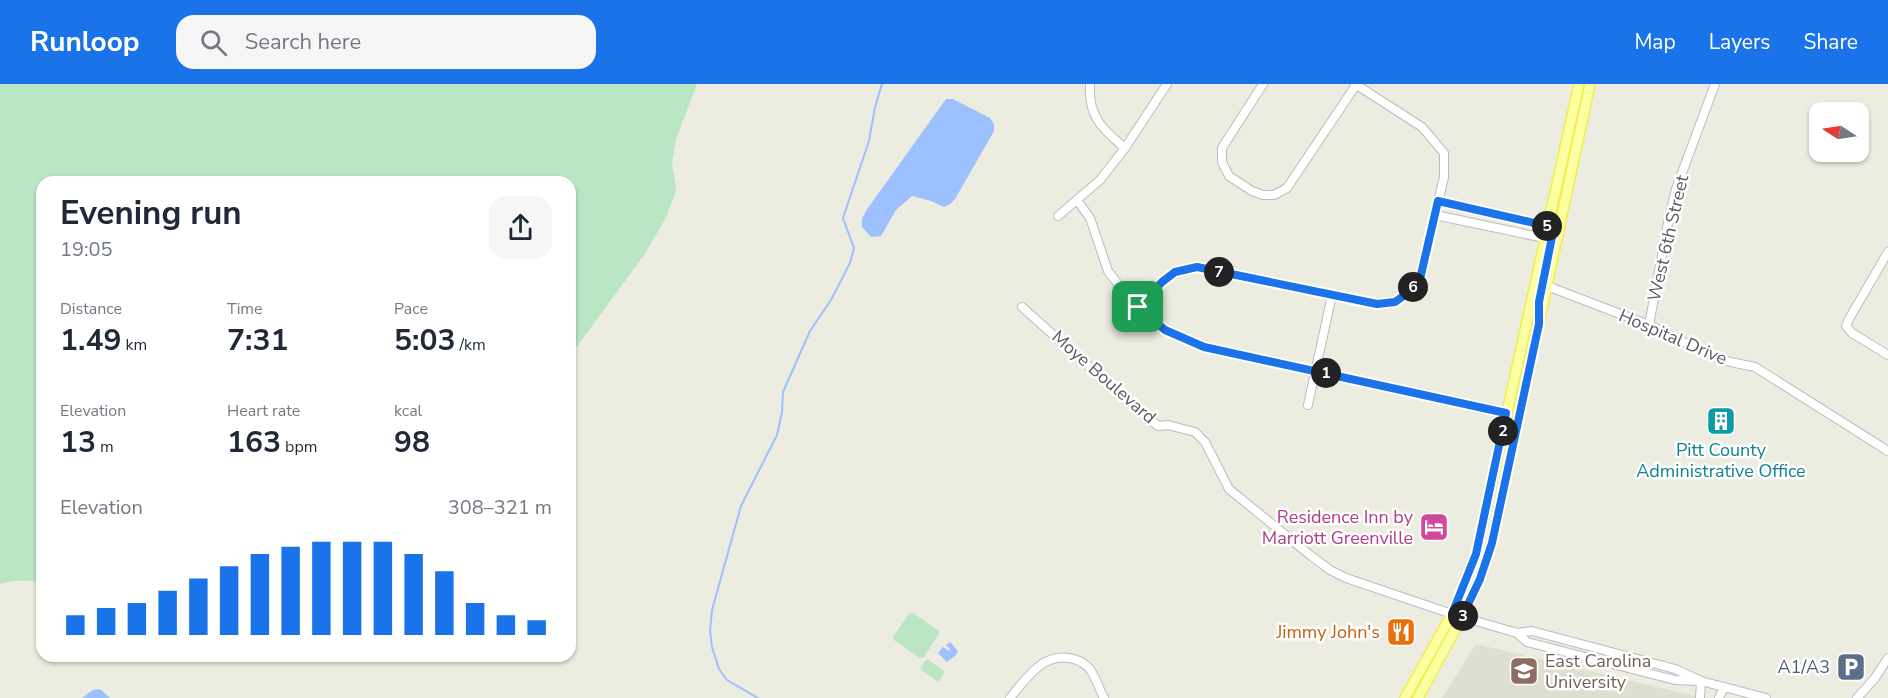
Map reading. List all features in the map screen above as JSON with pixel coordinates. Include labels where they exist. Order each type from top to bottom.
[{"type":"main road","points":[[1405,698],[1452,614],[1476,554],[1579,84]]},
{"type":"main road","points":[[1418,698],[1462,617],[1480,579],[1492,543],[1590,84]]},
{"type":"main road","points":[[1539,324],[1539,302],[1553,232],[1547,226]]},
{"type":"main road","points":[[1520,404],[1518,391],[1529,337],[1530,309]]},
{"type":"street","points":[[1090,84],[1091,109],[1102,128],[1125,148]]},
{"type":"street","points":[[1058,216],[1100,180],[1125,148],[1167,84]]},
{"type":"street","points":[[1138,307],[1175,272],[1197,267],[1377,304],[1395,302],[1409,292],[1420,279],[1444,177],[1444,153],[1422,127],[1355,84],[1287,188],[1274,195],[1263,195],[1252,191],[1228,176],[1222,162],[1222,148],[1263,84]]},
{"type":"street","name":"West 6th Street","points":[[1649,325],[1676,191],[1715,84]]},
{"type":"street","points":[[1077,200],[1090,218],[1108,272],[1138,307],[1165,330],[1204,347],[1506,413]]},
{"type":"street","points":[[1438,201],[1547,226]]},
{"type":"street","points":[[1435,214],[1544,238]]},
{"type":"street","points":[[1888,252],[1846,326],[1852,333],[1888,355]]},
{"type":"street","name":"Hospital Drive","points":[[1546,286],[1649,325],[1720,360],[1755,367],[1888,451]]},
{"type":"street","points":[[1308,405],[1332,295]]},
{"type":"street","name":"Moye Boulevard","points":[[1022,307],[1158,426],[1168,425],[1195,432],[1205,442],[1229,489],[1329,570],[1362,585],[1517,633],[1527,642],[1675,680],[1701,681],[1766,698]]},
{"type":"street","points":[[1010,698],[1040,665],[1047,660],[1059,657],[1076,659],[1089,668],[1104,698]]},
{"type":"street","points":[[1857,698],[1875,678],[1888,658]]},
{"type":"street","points":[[1700,698],[1701,681]]},
{"type":"street","points":[[1719,698],[1724,687]]},
{"type":"shaded area","name":"East Carolina University","points":[[1476,644],[1703,698],[1442,698]]},
{"type":"green space","points":[[0,84],[697,84],[676,139],[672,163],[676,187],[664,221],[644,255],[576,348],[576,176],[36,176],[36,582],[21,581],[0,584]]},
{"type":"green space","points":[[913,613],[939,631],[923,658],[894,640],[893,637],[909,614]]},
{"type":"green space","points":[[927,659],[945,672],[938,682],[920,669]]},
{"type":"water","points":[[946,99],[953,99],[990,118],[994,124],[994,131],[950,204],[944,207],[912,196],[896,210],[881,236],[871,237],[862,227],[862,218]]},
{"type":"water","points":[[950,642],[958,651],[947,662],[938,653],[943,647],[949,651],[946,645]]},
{"type":"water","points":[[100,689],[110,698],[82,698],[93,690]]},
{"type":"waterway","points":[[758,698],[727,680],[719,669],[710,631],[712,610],[741,506],[777,435],[783,392],[810,331],[831,300],[850,263],[854,248],[843,218],[869,141],[882,84]]},
{"type":"place","name":"Pitt County Administrative Office","points":[[1721,421]]},
{"type":"place","name":"Residence Inn by Marriott Greenville","points":[[1434,527]]},
{"type":"place","name":"Jimmy John's","points":[[1401,632]]},
{"type":"place","name":"A1/A3","points":[[1851,667]]},
{"type":"place","name":"East Carolina University","points":[[1524,671]]},
{"type":"route","points":[[1438,201],[1551,228],[1553,232],[1539,302],[1539,324],[1492,543],[1480,579],[1462,617],[1452,614],[1476,554],[1506,413],[1204,347],[1165,330],[1138,307],[1175,272],[1197,267],[1377,304],[1395,302],[1409,292],[1420,279],[1438,201]]}]
